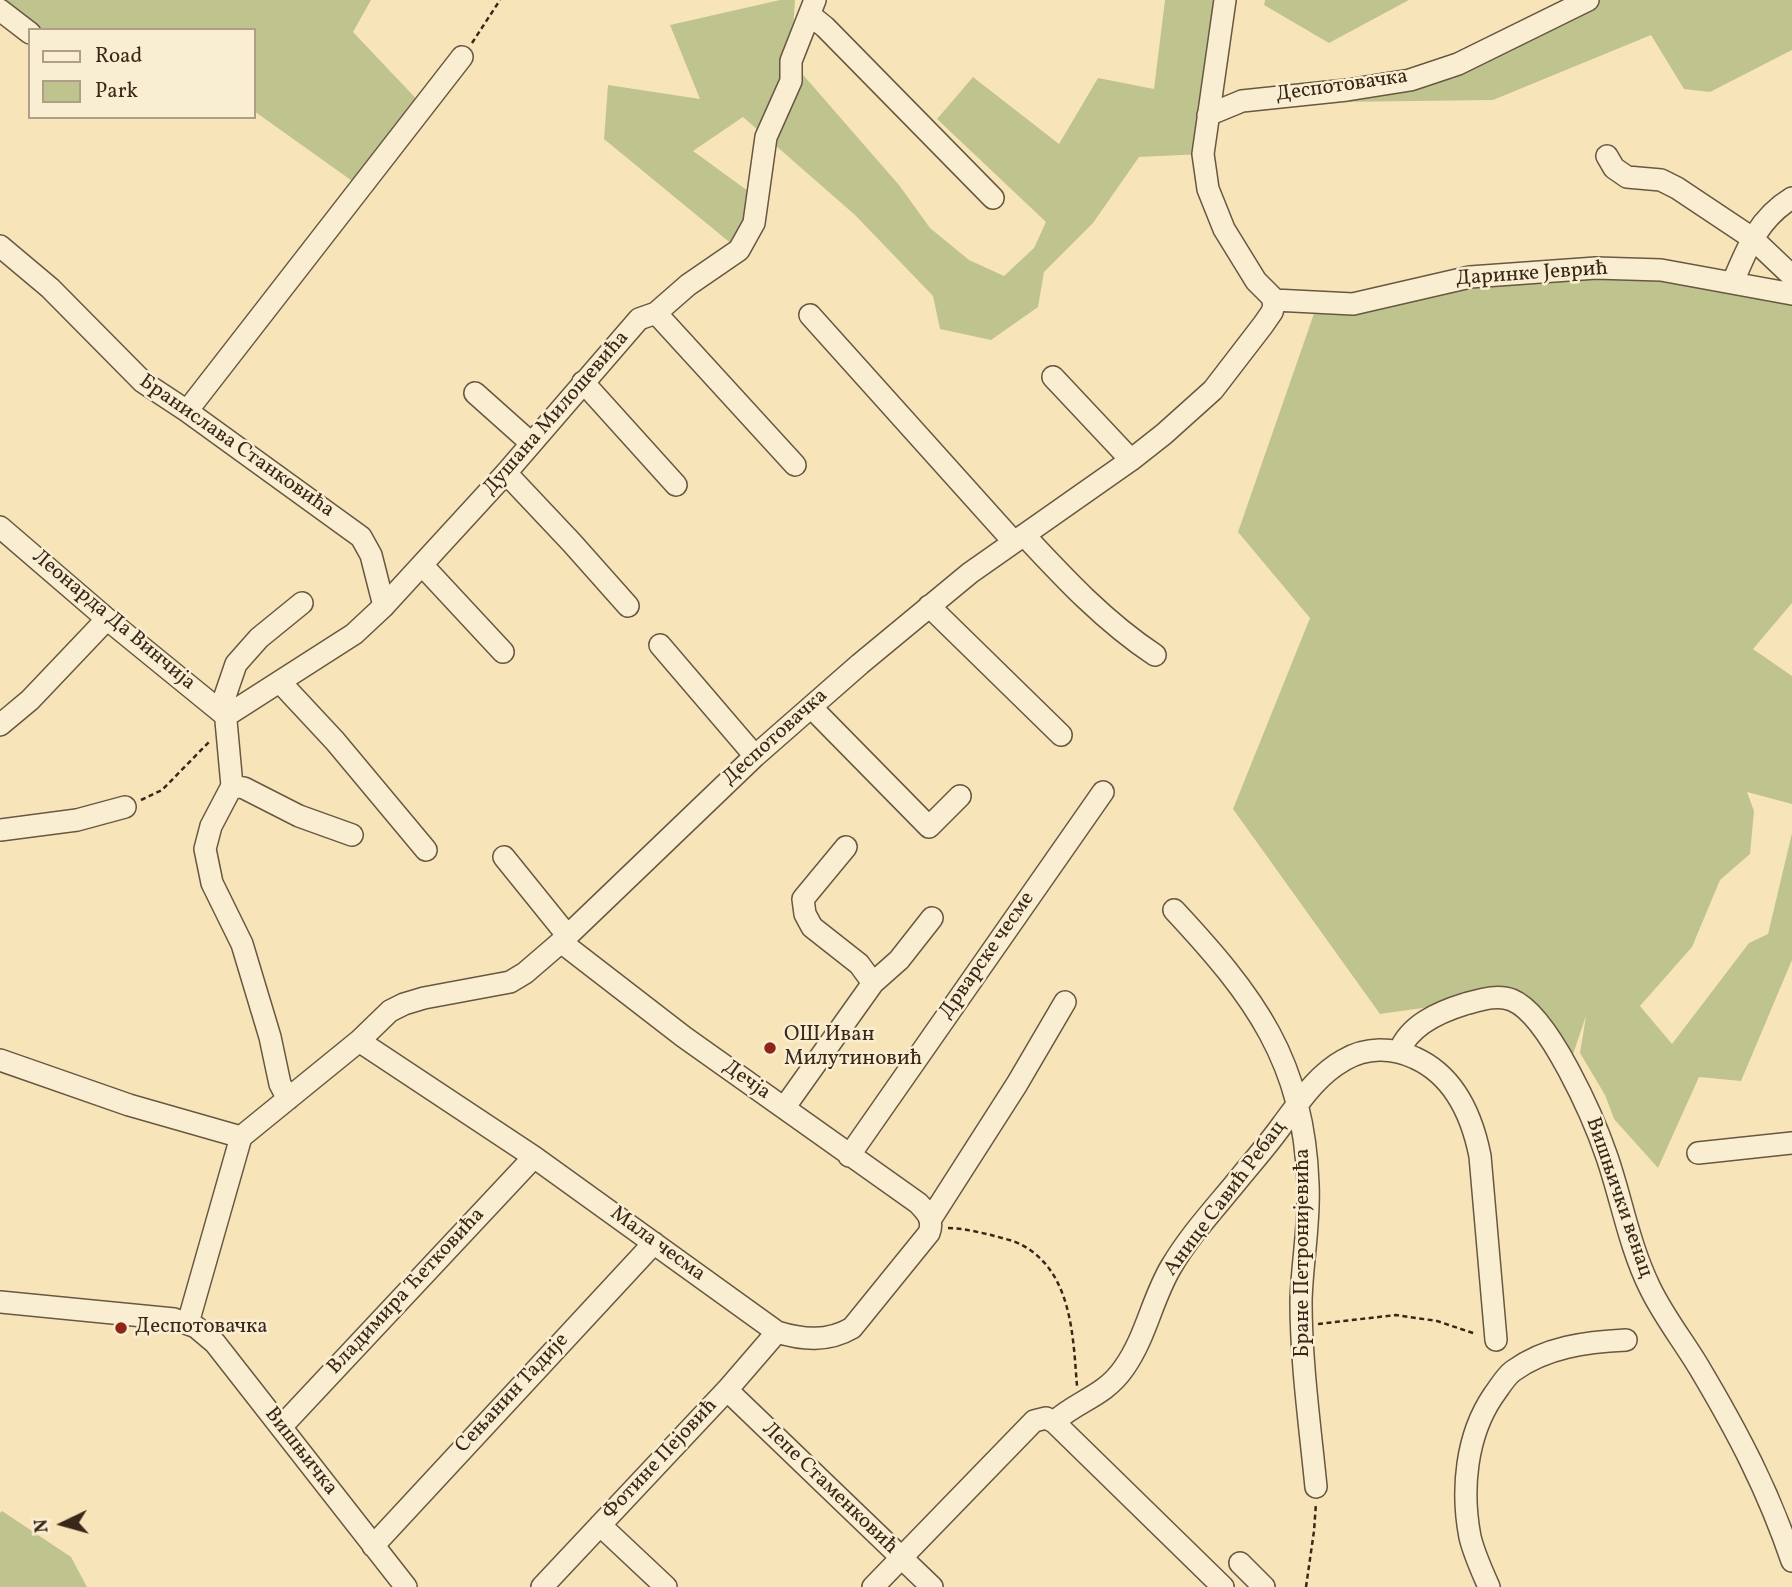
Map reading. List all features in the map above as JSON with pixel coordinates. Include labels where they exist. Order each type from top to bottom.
[{"type":"street","points":[[1226,0],[1203,154],[1208,189],[1216,212],[1247,268],[1274,300]]},
{"type":"street","name":"Деспотовачка","points":[[1208,116],[1242,101],[1347,90],[1409,80],[1458,64],[1588,0]]},
{"type":"street","name":"Душана Милошевића","points":[[812,8],[825,27],[993,198]]},
{"type":"street","name":"Душана Милошевића","points":[[227,725],[280,682],[354,634],[423,566],[639,319],[656,313],[688,285],[739,250],[754,223],[766,137],[791,81],[790,61],[812,8]]},
{"type":"street","points":[[0,10],[28,31]]},
{"type":"street","points":[[187,411],[463,57]]},
{"type":"street","points":[[1607,156],[1614,168],[1627,177],[1661,180],[1669,184],[1752,238],[1792,276]]},
{"type":"street","points":[[1733,282],[1752,238],[1778,206],[1792,198]]},
{"type":"street","name":"Бранислава Станковића","points":[[0,246],[50,288],[143,382],[361,537],[371,555],[384,606]]},
{"type":"street","name":"Даринке Јеврић","points":[[1274,300],[1353,304],[1470,277],[1596,268],[1661,270],[1792,294]]},
{"type":"street","name":"Деспотовачка","points":[[242,1137],[359,1041],[382,1017],[404,1004],[510,982],[531,968],[755,756],[929,606],[1018,538],[1131,460],[1213,390],[1272,312],[1274,300]]},
{"type":"street","points":[[656,313],[795,465]]},
{"type":"street","points":[[810,315],[1018,538],[1132,640],[1155,655]]},
{"type":"street","points":[[1053,377],[1131,460]]},
{"type":"street","points":[[583,382],[676,485]]},
{"type":"street","points":[[475,393],[531,443]]},
{"type":"street","points":[[506,473],[628,606]]},
{"type":"street","name":"Леонарда Да Винчија","points":[[0,527],[107,619],[218,707],[227,725]]},
{"type":"street","points":[[423,566],[503,652]]},
{"type":"street","points":[[288,1099],[280,1084],[270,1037],[242,944],[208,874],[205,849],[208,836],[232,786],[224,699],[236,664],[259,638],[302,603]]},
{"type":"street","points":[[929,606],[1061,735]]},
{"type":"street","points":[[0,725],[30,700],[107,619]]},
{"type":"street","points":[[660,645],[755,756]]},
{"type":"street","points":[[280,682],[335,741],[426,850]]},
{"type":"street","points":[[811,707],[929,827],[960,796]]},
{"type":"street","points":[[232,786],[244,788],[299,816],[352,835]]},
{"type":"street","name":"Дрварске чесме","points":[[849,1156],[1103,792]]},
{"type":"street","points":[[0,830],[77,820],[125,807]]},
{"type":"street","points":[[846,847],[803,900],[804,914],[812,927],[859,964],[873,983]]},
{"type":"street","name":"Дечја","points":[[504,857],[564,939],[684,1037],[918,1203],[927,1213],[931,1224]]},
{"type":"street","name":"Анице Савић Ребац","points":[[1174,910],[1243,990],[1288,1070],[1298,1102]]},
{"type":"street","points":[[784,1108],[873,983],[899,960],[932,918]]},
{"type":"street","name":"Вишњички венац","points":[[1399,1052],[1404,1040],[1420,1024],[1458,1006],[1493,998],[1519,1003],[1548,1035],[1585,1104],[1606,1153],[1632,1246],[1650,1289],[1751,1458],[1792,1561]]},
{"type":"street","name":"Мала чесма","points":[[359,1041],[534,1157],[778,1332],[796,1338],[811,1339],[836,1335],[852,1328],[898,1273],[931,1224],[1065,1002]]},
{"type":"street","name":"Анице Савић Ребац","points":[[873,1587],[1034,1421],[1046,1418],[1054,1422],[1066,1411],[1112,1385],[1126,1366],[1141,1337],[1171,1266],[1298,1102],[1325,1074],[1357,1054],[1377,1050],[1399,1052]]},
{"type":"street","points":[[1399,1052],[1417,1058],[1444,1079],[1465,1107],[1475,1129],[1496,1340]]},
{"type":"street","points":[[0,1060],[118,1102],[242,1137],[188,1323],[174,1319],[0,1302]]},
{"type":"street","name":"Бране Петронијевића","points":[[1298,1102],[1308,1185],[1302,1326],[1316,1487]]},
{"type":"street","points":[[1698,1153],[1792,1143]]},
{"type":"street","name":"Владимира Ћетковића","points":[[281,1427],[534,1157]]},
{"type":"street","name":"Сењанин Тадије","points":[[373,1546],[654,1243]]},
{"type":"street","name":"Вишњичка","points":[[188,1323],[215,1343],[406,1587]]},
{"type":"street","name":"Фотине Пејовић","points":[[542,1587],[778,1332]]},
{"type":"street","points":[[1489,1587],[1471,1539],[1467,1496],[1467,1474],[1473,1437],[1487,1405],[1508,1376],[1530,1361],[1577,1343],[1626,1340]]},
{"type":"street","name":"Лепе Стаменковић","points":[[727,1390],[932,1587]]},
{"type":"street","points":[[1054,1422],[1223,1587]]},
{"type":"street","points":[[600,1525],[666,1587]]},
{"type":"street","points":[[1240,1563],[1264,1587]]},
{"type":"path","points":[[463,57],[500,0]]},
{"type":"path","points":[[125,807],[162,790],[227,725]]},
{"type":"path","points":[[931,1224],[962,1228],[1020,1243],[1047,1265],[1060,1289],[1072,1325],[1079,1405]]},
{"type":"path","points":[[1302,1326],[1396,1315],[1437,1321],[1496,1340]]},
{"type":"path","points":[[1306,1587],[1314,1531],[1316,1487]]},
{"type":"green space","points":[[0,0],[371,0],[353,32],[425,108],[362,188],[256,112],[256,28],[28,28]]},
{"type":"green space","points":[[780,0],[795,0],[791,61],[899,185],[930,228],[969,260],[1004,276],[1034,248],[1046,222],[937,119],[973,77],[1059,144],[1098,78],[1154,89],[1165,0],[1226,0],[1203,154],[1139,157],[1093,223],[1044,272],[1038,307],[991,340],[940,329],[933,296],[855,215],[743,117],[693,151],[748,191],[754,223],[739,250],[604,139],[608,85],[700,99],[670,25]]},
{"type":"green space","points":[[1265,0],[1409,0],[1329,43],[1264,5]]},
{"type":"green space","points":[[1596,0],[1792,0],[1792,50],[1710,92],[1684,89],[1651,35],[1493,100],[1337,102],[1474,53]]},
{"type":"green space","points":[[1596,268],[1792,294],[1792,603],[1753,649],[1792,676],[1792,804],[1747,792],[1754,811],[1750,854],[1720,880],[1692,947],[1640,1006],[1672,1044],[1749,943],[1768,934],[1792,833],[1792,960],[1741,1081],[1699,1077],[1658,1168],[1614,1119],[1605,1095],[1580,1053],[1586,1016],[1568,1069],[1527,1010],[1479,1000],[1380,1014],[1233,809],[1310,618],[1238,532],[1318,302]]},
{"type":"green space","points":[[2,1511],[71,1557],[87,1587],[0,1587]]},
{"type":"place","name":"ОШ Иван Милутиновић","points":[[770,1048]]},
{"type":"place","name":"Деспотовачка","points":[[121,1328]]}]
